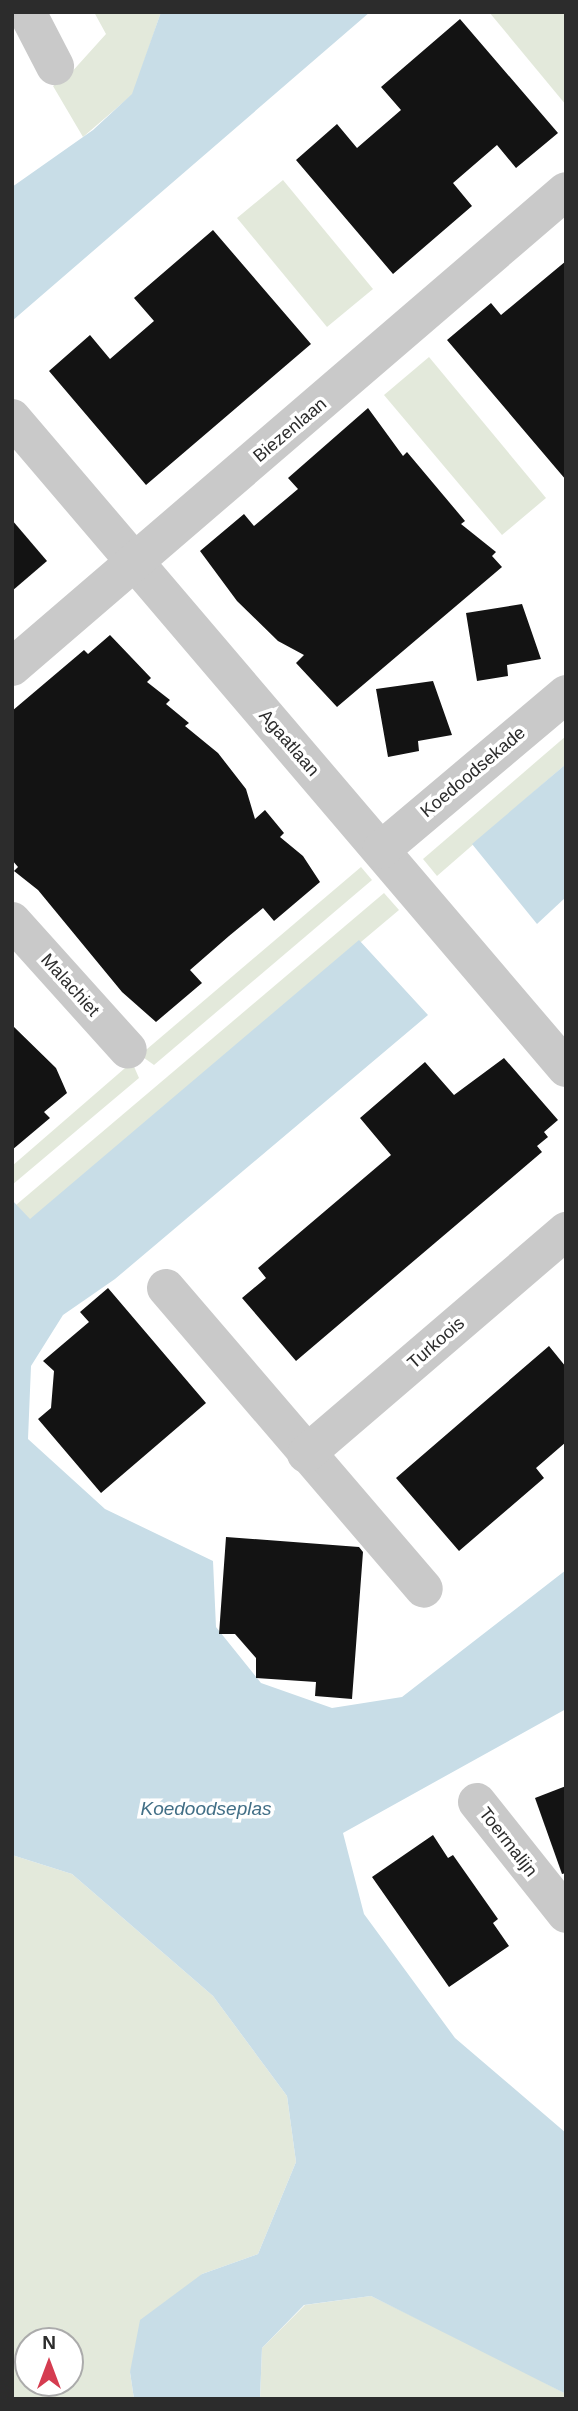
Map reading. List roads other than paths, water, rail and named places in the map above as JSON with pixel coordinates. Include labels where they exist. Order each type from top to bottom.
[{"type":"street","points":[[27,12],[55,66]]},
{"type":"street","name":"Biezenlaan","points":[[12,667],[566,191]]},
{"type":"street","name":"Agaatlaan","points":[[12,418],[132,563],[566,1068]]},
{"type":"street","name":"Koedoodsekade","points":[[381,850],[566,694]]},
{"type":"street","name":"Malachiet","points":[[12,920],[128,1050]]},
{"type":"street","name":"Turkoois","points":[[306,1454],[566,1231]]},
{"type":"street","points":[[166,1288],[424,1589]]},
{"type":"street","name":"Toermalijn","points":[[477,1802],[566,1914]]},
{"type":"water","points":[[161,12],[370,12],[12,321],[12,187],[93,130],[132,94]]},
{"type":"water","points":[[566,764],[566,897],[537,924],[472,844]]},
{"type":"water","name":"Koedoodseplas","points":[[359,940],[428,1015],[115,1279],[63,1315],[31,1366],[28,1439],[105,1509],[213,1561],[216,1627],[261,1683],[332,1708],[402,1697],[566,1570],[566,1709],[343,1833],[364,1914],[455,2038],[566,2133],[566,2394],[371,2296],[304,2305],[262,2348],[260,2399],[134,2399],[130,2372],[140,2320],[202,2274],[258,2254],[296,2162],[287,2096],[213,1996],[72,1874],[12,1855],[12,1200],[30,1219]]}]
